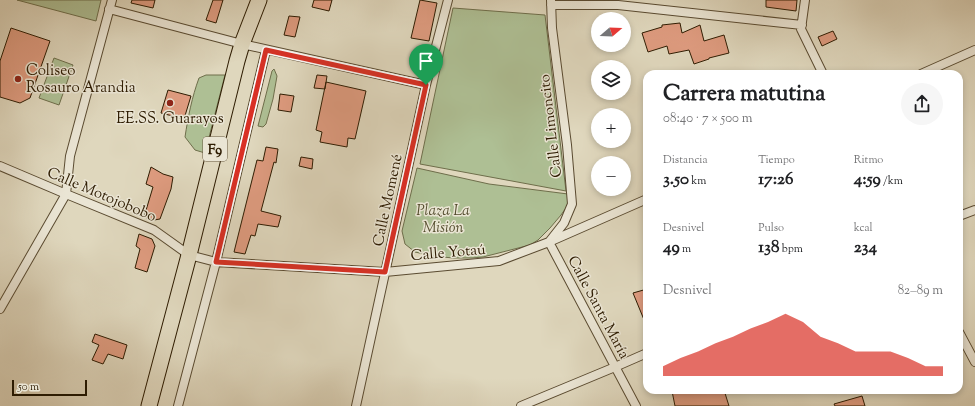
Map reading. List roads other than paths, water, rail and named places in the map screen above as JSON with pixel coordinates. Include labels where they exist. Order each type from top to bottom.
[{"type":"highway","name":"F9","points":[[149,406],[242,44],[259,0]]},
{"type":"street","points":[[0,310],[66,194],[70,156],[112,0]]},
{"type":"street","name":"Calle Momené","points":[[356,406],[426,85],[448,0]]},
{"type":"street","points":[[805,0],[801,29],[821,70]]},
{"type":"street","points":[[551,2],[619,3],[802,25]]},
{"type":"street","name":"Calle Limoncito","points":[[549,242],[564,223],[572,204],[567,145],[552,28],[551,2]]},
{"type":"street","points":[[109,9],[266,50],[426,85]]},
{"type":"street","points":[[178,406],[216,262],[266,50]]},
{"type":"street","points":[[930,70],[975,50]]},
{"type":"street","name":"Calle Motojobobo","points":[[0,166],[154,230],[188,255]]},
{"type":"street","name":"Calle Yotaú","points":[[188,255],[216,262],[385,272],[498,261],[549,242],[643,200]]},
{"type":"street","points":[[963,214],[975,210]]},
{"type":"street","name":"Calle Santa María","points":[[549,242],[636,406]]},
{"type":"street","points":[[963,340],[975,362]]},
{"type":"street","points":[[520,406],[643,355]]},
{"type":"place","name":"Coliseo Rosauro Arandia","points":[[18,79]]},
{"type":"place","name":"EE.SS. Guarayos","points":[[170,103]]},
{"type":"park label","name":"Plaza La Misión","points":[[443,218]]}]
